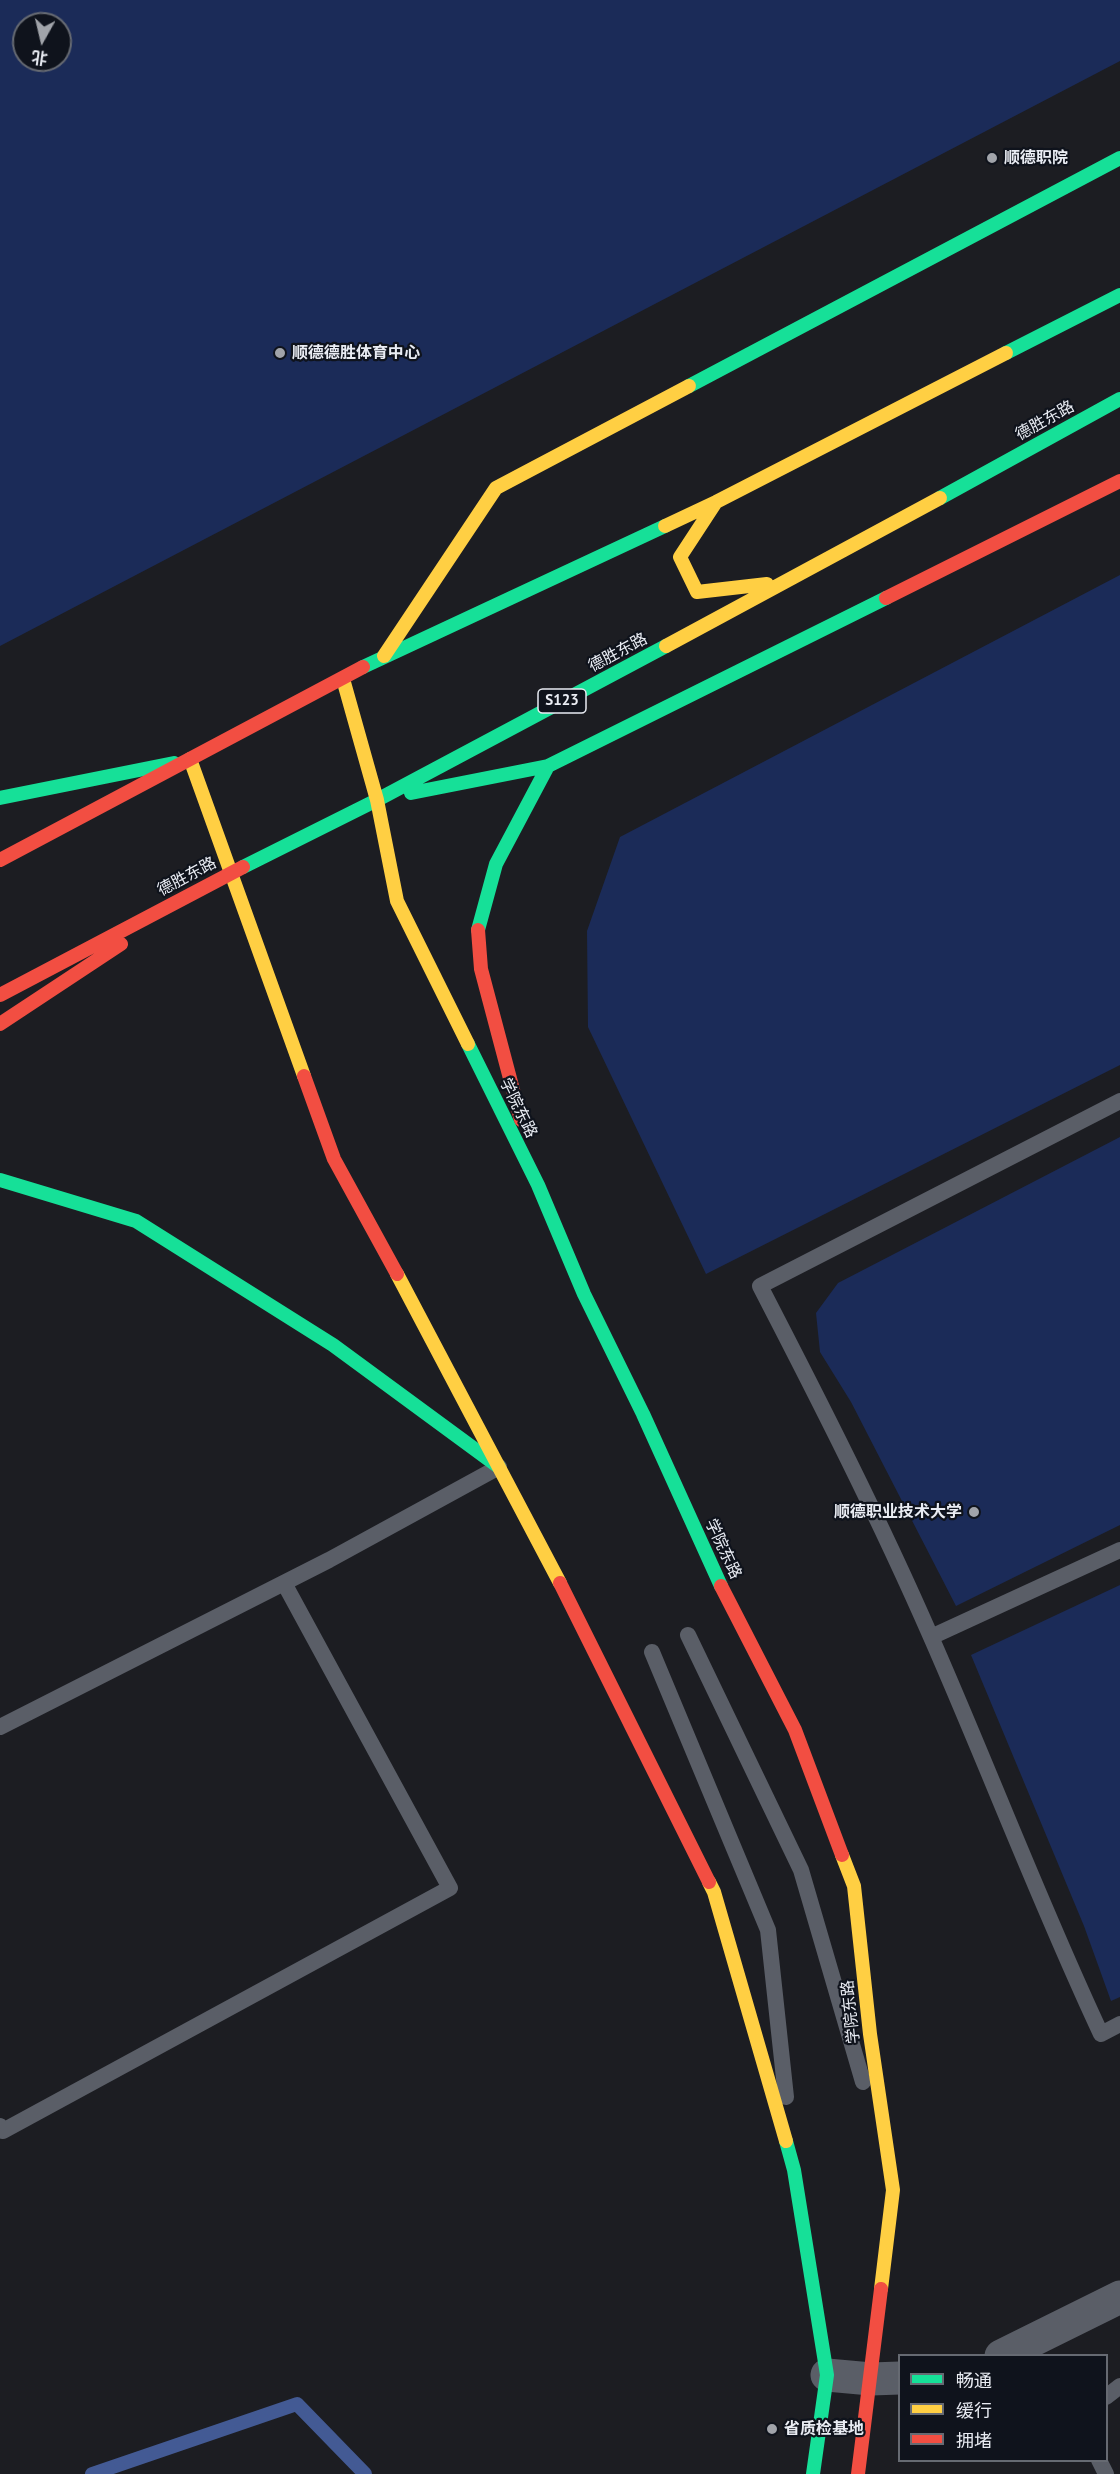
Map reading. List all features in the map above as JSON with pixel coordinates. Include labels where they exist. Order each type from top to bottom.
[{"type":"main road","points":[[384,656],[496,488],[1120,158]]},
{"type":"main road","points":[[0,860],[384,656],[716,502],[1120,296]]},
{"type":"main road","name":"德胜东路","points":[[0,995],[232,872],[377,800],[787,582],[1120,399]]},
{"type":"main road","points":[[377,800],[548,766],[1120,481]]},
{"type":"main road","points":[[716,502],[680,557],[697,592],[787,582]]},
{"type":"main road","name":"学院东路","points":[[343,679],[377,800],[397,901],[538,1185],[584,1294],[723,1590],[795,1730],[854,1886],[870,2034],[893,2190],[885,2378],[858,2474]]},
{"type":"main road","points":[[0,798],[190,759]]},
{"type":"main road","points":[[190,759],[334,1159],[430,1333],[597,1655],[714,1892],[794,2170],[826,2375],[813,2474]]},
{"type":"main road","points":[[538,1185],[482,969],[478,927],[496,864],[548,766]]},
{"type":"main road","points":[[0,1024],[232,872]]},
{"type":"main road","points":[[0,1180],[136,1221],[333,1345],[499,1467]]},
{"type":"street","points":[[1003,2354],[1120,2297]]},
{"type":"street","points":[[826,2375],[885,2378]]},
{"type":"lane","points":[[1120,1101],[760,1286],[827,1415],[931,1637],[1065,1958],[1101,2034],[1120,2024]]},
{"type":"lane","points":[[0,1727],[284,1583],[499,1467]]},
{"type":"lane","points":[[931,1637],[1120,1550]]},
{"type":"lane","points":[[0,2126],[3,2131],[450,1888],[284,1583]]},
{"type":"lane","points":[[688,1635],[801,1870],[840,1998],[893,2190]]},
{"type":"lane","points":[[652,1652],[768,1930],[794,2170]]},
{"type":"lane","points":[[1108,2396],[1120,2386]]},
{"type":"shaded area","name":"顺德德胜体育中心","points":[[0,0],[1120,0],[1120,61],[0,646]]},
{"type":"shaded area","points":[[1120,575],[1120,1065],[706,1274],[588,1027],[587,931],[620,837]]},
{"type":"shaded area","points":[[1120,1137],[1120,1525],[956,1606],[851,1402],[820,1352],[816,1313],[838,1283]]},
{"type":"shaded area","points":[[1120,1585],[1120,1997],[1111,2001],[1084,1926],[971,1655]]},
{"type":"waterway","points":[[92,2474],[297,2404],[365,2474]]},
{"type":"traffic: fast","points":[[689,386],[1120,158]]},
{"type":"traffic: fast","points":[[1006,353],[1120,295]]},
{"type":"traffic: fast","points":[[940,498],[1120,399]]},
{"type":"traffic: fast","points":[[363,667],[665,526]]},
{"type":"traffic: fast","points":[[478,930],[496,864],[548,766],[886,598]]},
{"type":"traffic: fast","points":[[243,867],[377,800],[666,646]]},
{"type":"traffic: fast","points":[[0,798],[174,763]]},
{"type":"traffic: fast","points":[[411,793],[548,766]]},
{"type":"traffic: fast","points":[[468,1044],[538,1185],[584,1294],[643,1414],[721,1586]]},
{"type":"traffic: fast","points":[[0,1180],[136,1221],[333,1345],[499,1467]]},
{"type":"traffic: fast","points":[[786,2141],[794,2170],[827,2375],[813,2474]]},
{"type":"traffic: slow","points":[[665,526],[1006,353]]},
{"type":"traffic: slow","points":[[384,656],[496,488],[689,386]]},
{"type":"traffic: slow","points":[[666,646],[940,498]]},
{"type":"traffic: slow","points":[[716,502],[680,557],[697,592],[767,584]]},
{"type":"traffic: slow","points":[[343,679],[377,800],[397,901],[468,1044]]},
{"type":"traffic: slow","points":[[190,759],[304,1076]]},
{"type":"traffic: slow","points":[[397,1274],[560,1583]]},
{"type":"traffic: slow","points":[[842,1855],[854,1886],[870,2034],[893,2190],[881,2289]]},
{"type":"traffic: slow","points":[[709,1882],[714,1892],[786,2141]]},
{"type":"traffic: jam","points":[[886,598],[1120,481]]},
{"type":"traffic: jam","points":[[0,860],[363,667]]},
{"type":"traffic: jam","points":[[0,995],[243,867]]},
{"type":"traffic: jam","points":[[478,930],[481,969],[521,1120]]},
{"type":"traffic: jam","points":[[0,1024],[121,944]]},
{"type":"traffic: jam","points":[[304,1076],[334,1159],[397,1274]]},
{"type":"traffic: jam","points":[[560,1583],[709,1882]]},
{"type":"traffic: jam","points":[[721,1586],[795,1730],[842,1855]]},
{"type":"traffic: jam","points":[[858,2474],[881,2289]]},
{"type":"place","name":"顺德职院","points":[[992,158]]},
{"type":"place","name":"顺德德胜体育中心","points":[[280,353]]},
{"type":"place","name":"顺德职业技术大学","points":[[974,1512]]},
{"type":"place","name":"省质检基地","points":[[772,2429]]}]
